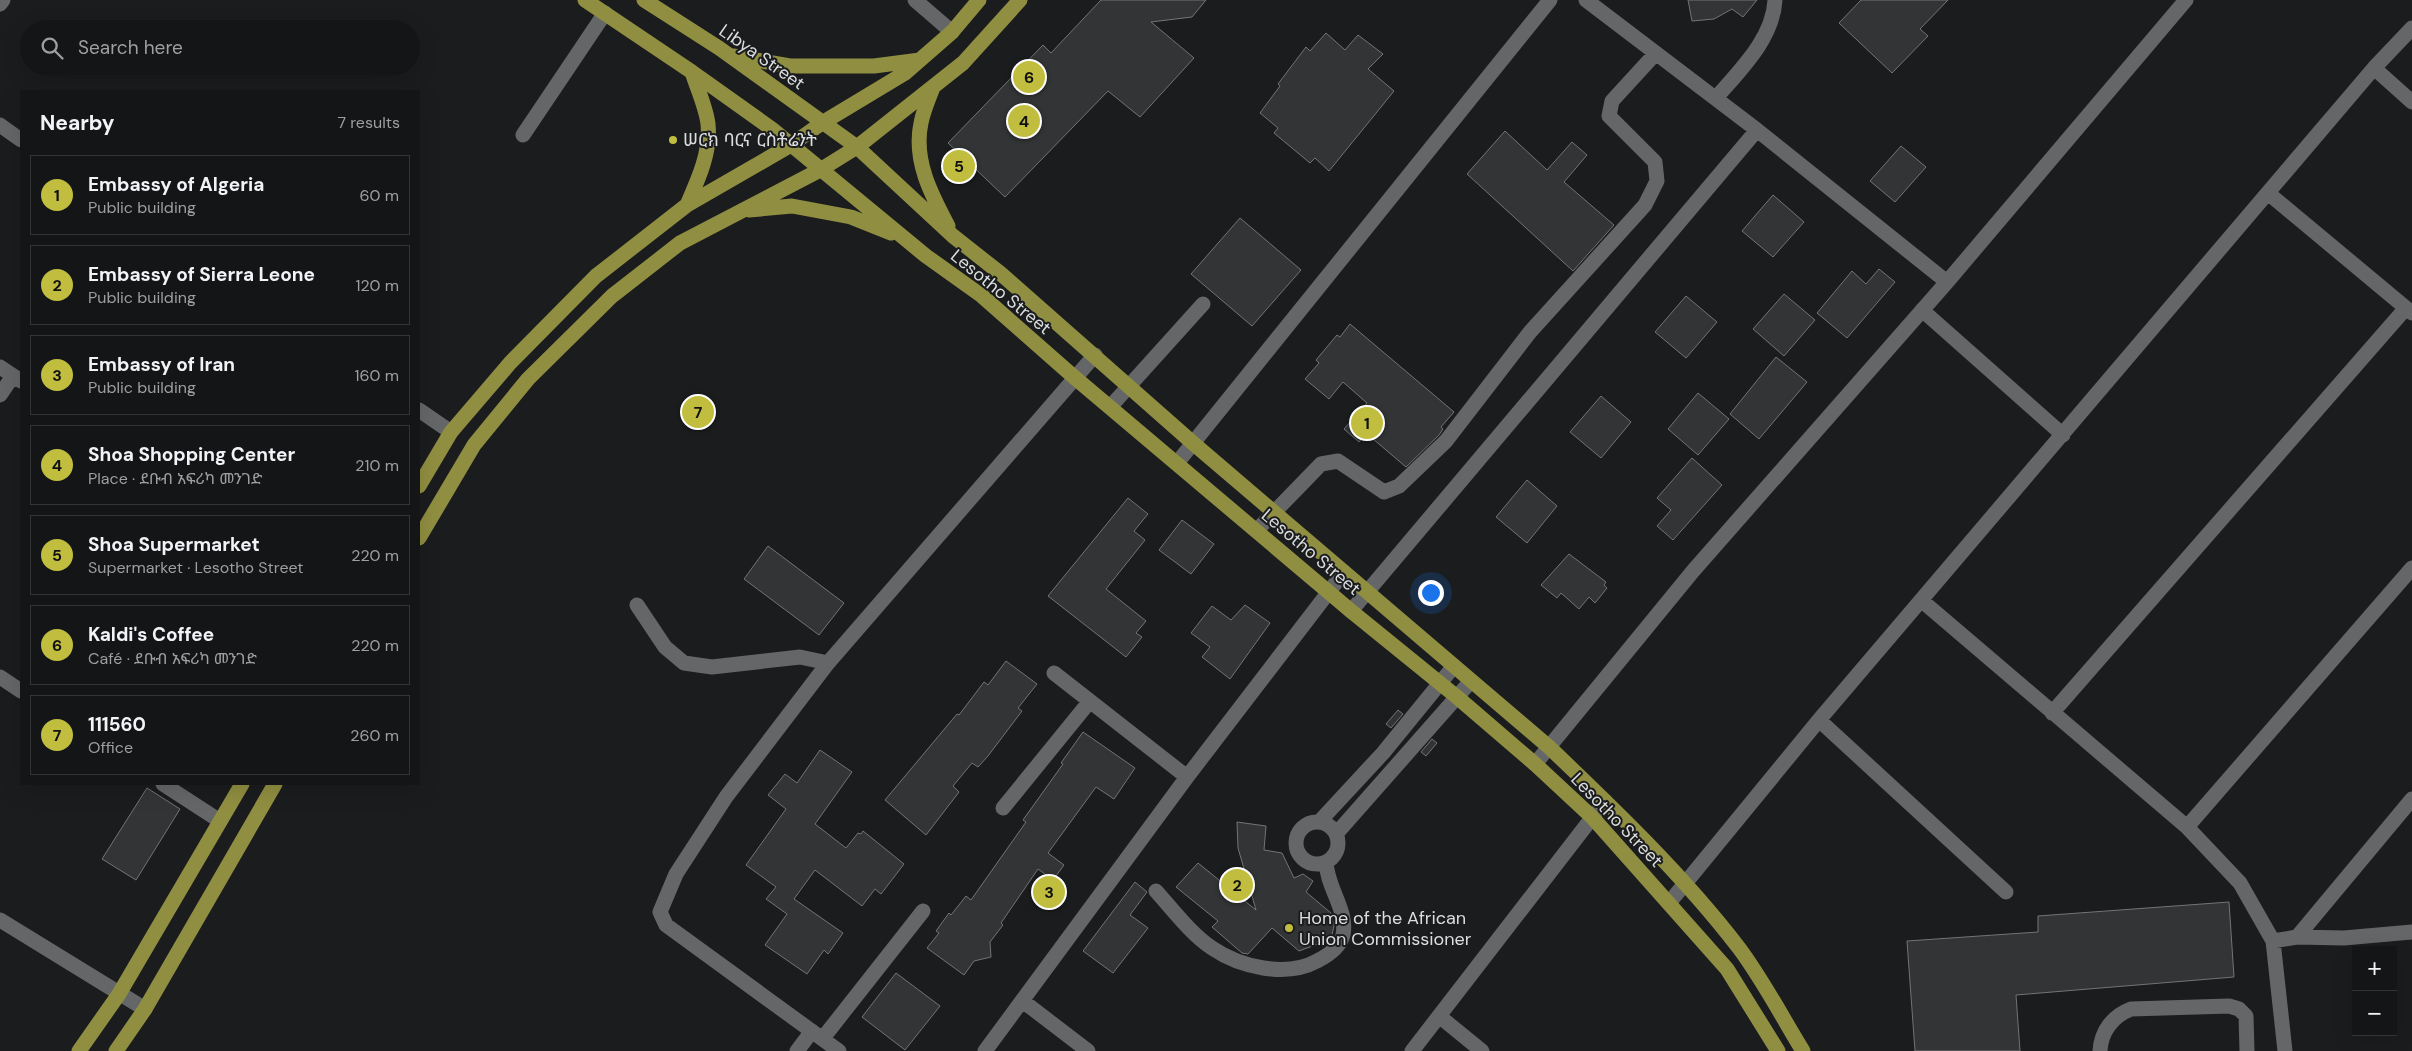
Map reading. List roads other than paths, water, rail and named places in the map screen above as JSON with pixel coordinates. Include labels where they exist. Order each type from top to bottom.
[{"type":"main road","points":[[585,0],[692,72],[708,123],[707,146],[700,174],[687,205]]},
{"type":"main road","name":"Libya Street","points":[[644,0],[730,56],[857,147]]},
{"type":"main road","points":[[420,484],[450,432],[510,363],[596,276],[687,205],[791,145],[822,123],[905,73],[952,32],[979,0]]},
{"type":"main road","points":[[420,536],[474,445],[528,379],[612,296],[680,243],[820,170],[857,147],[932,90],[963,63],[1020,0]]},
{"type":"main road","points":[[730,56],[790,66],[874,66],[920,60]]},
{"type":"main road","name":"Lesotho Street","points":[[692,72],[772,129],[904,238],[982,296],[1351,611],[1458,697],[1535,764],[1592,818],[1727,969],[1778,1051]]},
{"type":"main road","points":[[932,90],[920,123],[920,150],[927,185],[953,236]]},
{"type":"main road","name":"Lesotho Street","points":[[857,147],[953,236],[1000,273],[1194,444],[1549,747],[1605,801],[1685,885],[1739,949],[1803,1051]]},
{"type":"main road","points":[[740,212],[792,206],[851,217],[904,238]]},
{"type":"main road","points":[[79,1051],[119,994],[241,785]]},
{"type":"main road","points":[[116,1051],[145,1009],[274,785]]},
{"type":"street","points":[[0,4],[3,0]]},
{"type":"street","points":[[914,0],[952,32]]},
{"type":"street","points":[[1177,463],[1550,0]]},
{"type":"street","points":[[1586,0],[1757,130],[1947,282]]},
{"type":"street","points":[[1716,98],[1762,39],[1773,15],[1775,0]]},
{"type":"street","points":[[1535,764],[1693,571],[1947,282],[2186,0]]},
{"type":"street","points":[[522,135],[605,13]]},
{"type":"street","points":[[1669,903],[1819,720],[2374,68],[2412,28]]},
{"type":"street","points":[[1256,530],[1322,464],[1338,461],[1384,492],[1399,486],[1446,440],[1530,332],[1645,205],[1657,181],[1654,162],[1609,116],[1612,101],[1656,53]]},
{"type":"street","points":[[2374,68],[2412,102]]},
{"type":"street","points":[[0,126],[20,139]]},
{"type":"street","points":[[1351,611],[1757,130]]},
{"type":"street","points":[[2052,714],[2409,311],[2268,193]]},
{"type":"street","points":[[1111,406],[1203,304]]},
{"type":"street","points":[[1922,310],[2062,435]]},
{"type":"street","points":[[839,1051],[666,925],[660,912],[676,874],[726,797],[828,663],[1074,376],[1095,355]]},
{"type":"street","points":[[0,367],[17,378],[0,395]]},
{"type":"street","points":[[420,411],[450,432]]},
{"type":"street","points":[[2187,826],[2412,568]]},
{"type":"street","points":[[985,1051],[1024,1002],[1187,778],[1344,572]]},
{"type":"street","points":[[1921,600],[2052,714],[2187,826],[2240,883],[2273,941],[2285,1051]]},
{"type":"street","points":[[637,605],[665,647],[684,663],[712,667],[800,657],[828,663]]},
{"type":"street","points":[[1319,822],[1383,753],[1454,666]]},
{"type":"street","points":[[1054,672],[1187,778]]},
{"type":"street","points":[[0,677],[20,690]]},
{"type":"street","points":[[1336,834],[1471,681]]},
{"type":"street","points":[[1003,808],[1090,701]]},
{"type":"street","points":[[1819,720],[2006,892]]},
{"type":"street","points":[[165,785],[220,821]]},
{"type":"street","points":[[2297,937],[2412,799]]},
{"type":"street","points":[[1412,1051],[1605,801]]},
{"type":"street","points":[[1319,822],[1329,826],[1336,834],[1338,841],[1335,854],[1326,862],[1312,864],[1300,856],[1297,850],[1297,836],[1300,830],[1312,823],[1319,822]]},
{"type":"street","points":[[1156,891],[1212,948],[1241,962],[1277,970],[1308,966],[1330,955],[1343,937],[1343,916],[1326,877],[1326,862]]},
{"type":"street","points":[[796,1051],[817,1035],[923,911]]},
{"type":"street","points":[[0,920],[145,1009]]},
{"type":"street","points":[[2273,941],[2297,937],[2344,938],[2412,932]]},
{"type":"street","points":[[1024,1002],[1088,1051]]},
{"type":"street","points":[[2100,1051],[2109,1024],[2117,1015],[2131,1010],[2229,1006],[2239,1009],[2246,1016],[2247,1051]]},
{"type":"street","points":[[1439,1016],[1482,1051]]},
{"type":"place","name":"Kaldi's Coffee","points":[[1029,77]]},
{"type":"place","name":"Shoa Shopping Center","points":[[1024,121]]},
{"type":"place","name":"ሠርክ ባርና ርስቶሬንት","points":[[673,140]]},
{"type":"place","name":"Shoa Supermarket","points":[[959,166]]},
{"type":"place","name":"111560","points":[[698,412]]},
{"type":"place","name":"Embassy of Algeria","points":[[1367,423]]},
{"type":"place","name":"Embassy of Sierra Leone","points":[[1237,885]]},
{"type":"place","name":"Embassy of Iran","points":[[1049,892]]},
{"type":"place","name":"Home of the African Union Commissioner","points":[[1289,928]]}]
